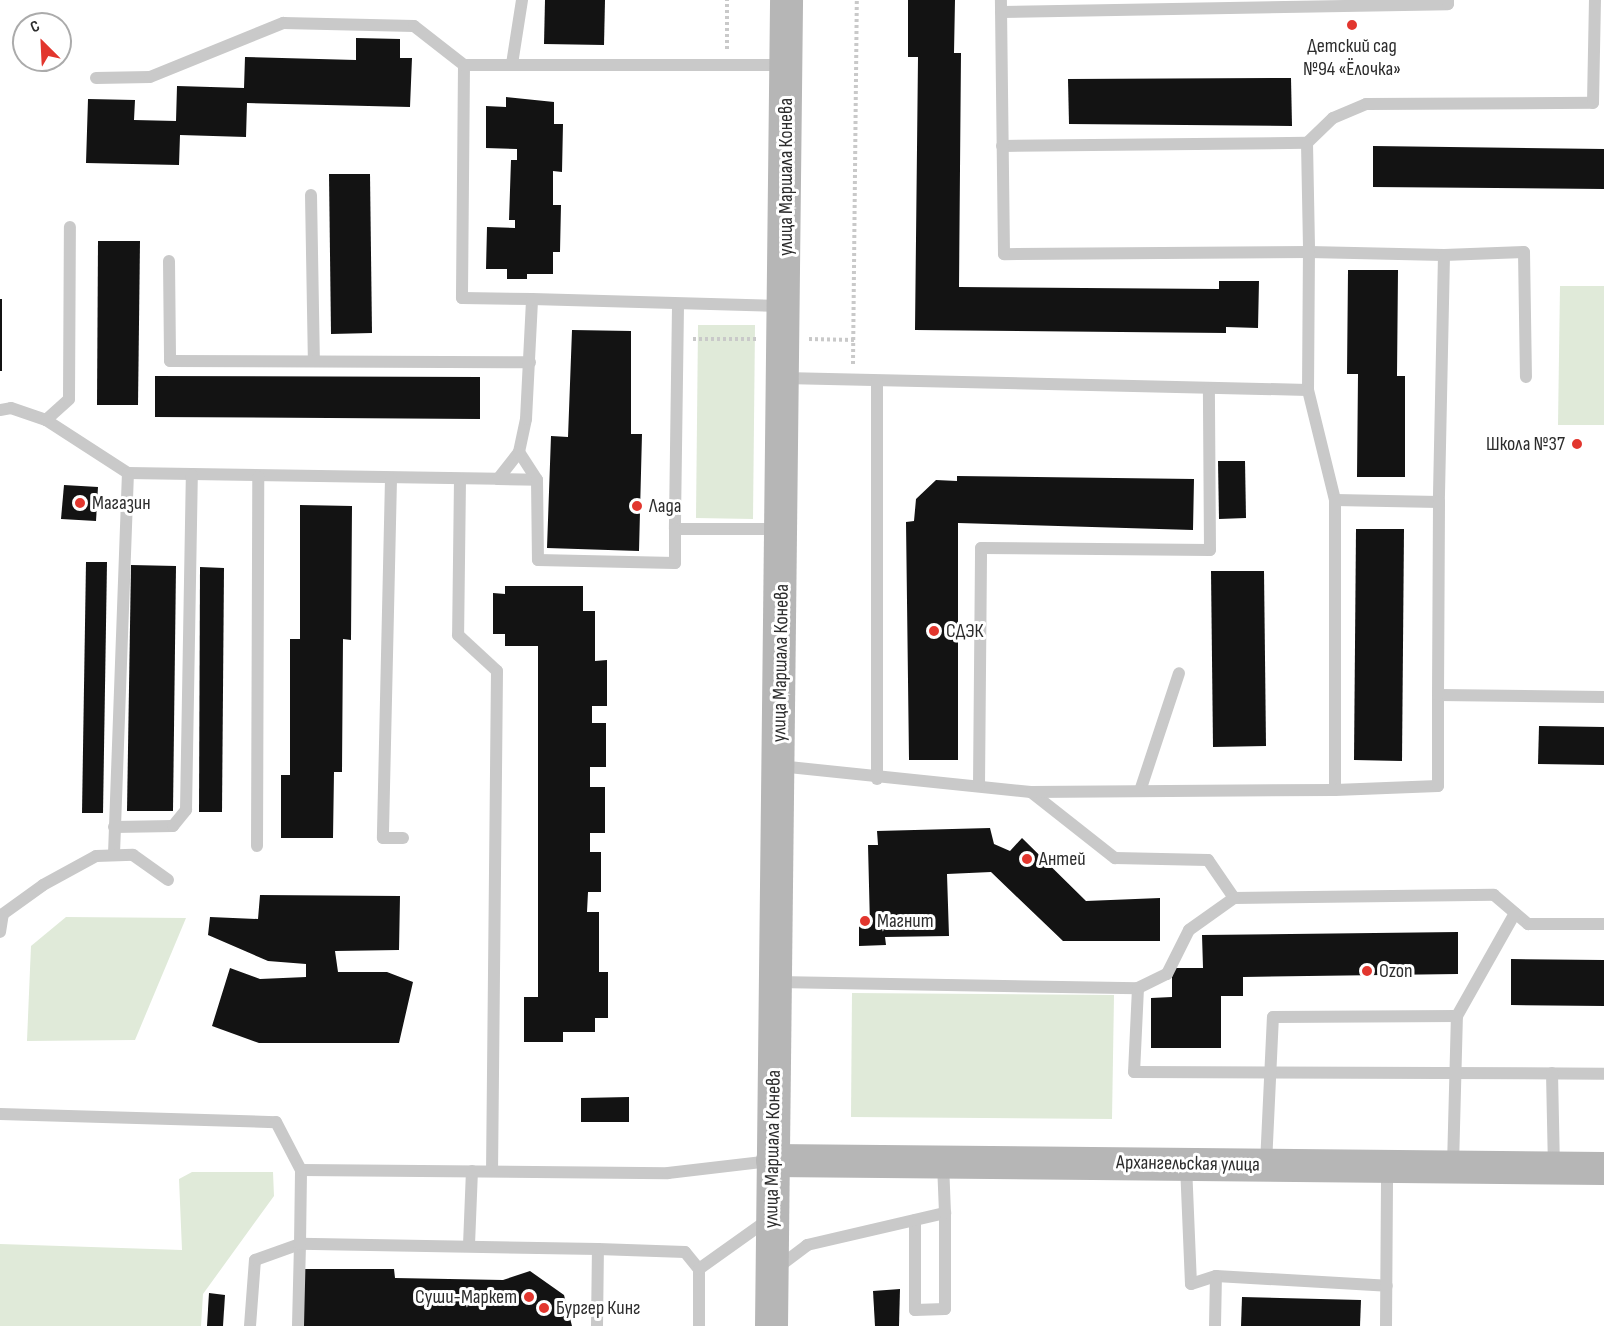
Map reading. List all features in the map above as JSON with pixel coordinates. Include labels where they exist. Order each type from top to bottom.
[{"type":"main road","name":"улица Маршала Конева","points":[[771,1326],[786,306],[786,0]]},
{"type":"main road","name":"Архангельская улица","points":[[772,1160],[1604,1168]]},
{"type":"lane","points":[[512,64],[522,0]]},
{"type":"lane","points":[[1448,0],[1448,4],[1001,6],[1004,254],[1310,252],[1444,255],[1524,252],[1526,377]]},
{"type":"lane","points":[[1002,147],[1307,143],[1333,118],[1366,104],[1598,103],[1595,0]]},
{"type":"lane","points":[[96,78],[150,77],[284,23],[414,26],[464,65],[786,65]]},
{"type":"lane","points":[[464,65],[462,298],[678,306],[786,306]]},
{"type":"lane","points":[[1307,143],[1310,252],[1308,390],[1335,500],[1335,790]]},
{"type":"lane","points":[[311,195],[314,360]]},
{"type":"lane","points":[[46,420],[69,399],[70,227]]},
{"type":"lane","points":[[779,766],[877,779],[979,785],[1031,792],[1335,790],[1438,786],[1439,502],[1444,255]]},
{"type":"lane","points":[[170,261],[170,361],[530,362]]},
{"type":"lane","points":[[498,479],[519,452],[530,362],[532,299]]},
{"type":"lane","points":[[519,452],[537,480],[538,560],[675,563],[678,306]]},
{"type":"lane","points":[[784,378],[1209,390],[1308,390]]},
{"type":"lane","points":[[877,381],[877,779]]},
{"type":"lane","points":[[979,785],[981,548],[1210,550],[1209,390]]},
{"type":"lane","points":[[0,410],[11,408],[46,420],[128,473],[537,480]]},
{"type":"lane","points":[[114,854],[128,473]]},
{"type":"lane","points":[[114,827],[173,826],[186,810],[192,475]]},
{"type":"lane","points":[[257,846],[258,477]]},
{"type":"lane","points":[[391,479],[383,837],[403,838]]},
{"type":"lane","points":[[460,479],[458,635],[497,671],[492,1171]]},
{"type":"lane","points":[[1335,500],[1439,502]]},
{"type":"lane","points":[[675,529],[782,529]]},
{"type":"lane","points":[[1140,791],[1179,673]]},
{"type":"lane","points":[[1438,695],[1604,698]]},
{"type":"lane","points":[[1031,792],[1115,858],[1208,860],[1234,898]]},
{"type":"lane","points":[[0,932],[3,914],[80,862],[114,854],[147,861],[168,880]]},
{"type":"lane","points":[[776,982],[1138,988],[1167,974],[1189,930],[1234,898],[1494,895],[1528,924],[1604,924]]},
{"type":"lane","points":[[1453,1167],[1457,1017],[1515,913]]},
{"type":"lane","points":[[1138,988],[1134,1072],[1604,1074]]},
{"type":"lane","points":[[1266,1165],[1273,1017],[1457,1017]]},
{"type":"lane","points":[[1551,1073],[1555,1167]]},
{"type":"lane","points":[[0,1114],[276,1122],[301,1170],[298,1326]]},
{"type":"lane","points":[[301,1170],[698,1172],[772,1160]]},
{"type":"lane","points":[[915,1220],[915,1310],[945,1309],[943,1162]]},
{"type":"lane","points":[[1186,1164],[1191,1284],[1216,1276],[1388,1286]]},
{"type":"lane","points":[[1386,1326],[1387,1166]]},
{"type":"lane","points":[[469,1245],[472,1171]]},
{"type":"lane","points":[[771,1272],[807,1245],[945,1213]]},
{"type":"lane","points":[[699,1269],[772,1217]]},
{"type":"lane","points":[[250,1326],[255,1260],[300,1244],[469,1245],[685,1252],[699,1269],[699,1326]]},
{"type":"lane","points":[[597,1326],[598,1249]]},
{"type":"lane","points":[[1215,1326],[1216,1276]]},
{"type":"path","points":[[727,65],[728,0]]},
{"type":"path","points":[[853,380],[857,0]]},
{"type":"green space","points":[[1560,286],[1604,286],[1604,425],[1558,425]]},
{"type":"green space","points":[[698,325],[755,325],[753,519],[696,518]]},
{"type":"green space","points":[[66,917],[186,918],[135,1040],[27,1041],[31,946]]},
{"type":"green space","points":[[852,993],[1114,995],[1112,1119],[851,1117]]},
{"type":"green space","points":[[192,1172],[273,1172],[274,1196],[203,1294],[201,1326],[0,1326],[0,1244],[182,1250],[179,1179]]},
{"type":"building","points":[[545,0],[605,0],[604,45],[544,44]]},
{"type":"building","points":[[908,0],[955,0],[954,53],[961,53],[959,287],[1219,289],[1219,281],[1259,281],[1258,328],[1226,327],[1226,333],[915,330],[918,57],[908,57]]},
{"type":"building","points":[[356,38],[400,39],[400,58],[412,58],[410,107],[247,103],[246,137],[180,135],[179,165],[86,163],[88,99],[135,100],[134,120],[176,121],[177,86],[244,88],[245,57],[356,60]]},
{"type":"building","points":[[1291,78],[1292,126],[1069,124],[1068,79]]},
{"type":"building","points":[[506,97],[554,102],[554,124],[563,124],[562,172],[553,171],[553,205],[561,205],[560,252],[553,252],[553,274],[527,274],[527,279],[507,279],[507,269],[486,269],[487,227],[515,228],[515,220],[509,220],[511,160],[517,160],[517,149],[486,148],[486,106],[506,107]]},
{"type":"building","points":[[1373,146],[1604,149],[1604,189],[1373,187]]},
{"type":"building","points":[[329,174],[370,174],[372,333],[331,334]]},
{"type":"building","points":[[98,241],[140,241],[138,405],[97,405]]},
{"type":"building","points":[[1348,270],[1398,270],[1397,376],[1405,376],[1405,477],[1357,477],[1358,374],[1347,374]]},
{"type":"building","points":[[0,299],[2,299],[2,371],[0,371]]},
{"type":"building","points":[[572,330],[631,331],[631,434],[642,434],[639,551],[547,548],[551,436],[568,437]]},
{"type":"building","points":[[155,376],[480,377],[480,419],[155,417]]},
{"type":"building","points":[[1218,461],[1245,461],[1246,518],[1219,519]]},
{"type":"building","points":[[957,476],[1194,479],[1193,530],[958,523],[958,760],[909,760],[906,522],[914,521],[916,499],[936,480],[957,481]]},
{"type":"building","name":"Магазин","points":[[64,485],[98,487],[96,521],[61,519]]},
{"type":"building","points":[[300,505],[352,506],[351,640],[343,639],[342,772],[334,772],[333,838],[281,838],[281,775],[290,775],[290,639],[300,639]]},
{"type":"building","points":[[1356,529],[1404,529],[1402,761],[1354,760]]},
{"type":"building","points":[[86,562],[107,562],[103,813],[82,813]]},
{"type":"building","points":[[131,565],[176,566],[173,811],[127,811]]},
{"type":"building","points":[[200,567],[224,568],[222,812],[199,812]]},
{"type":"building","points":[[1211,571],[1264,571],[1266,746],[1213,747]]},
{"type":"building","points":[[505,586],[583,586],[583,611],[595,611],[595,661],[607,660],[607,706],[592,706],[592,723],[606,723],[606,767],[590,767],[590,787],[605,787],[605,833],[590,833],[590,852],[601,852],[601,892],[588,892],[587,912],[599,912],[599,972],[608,972],[608,1018],[595,1018],[595,1032],[563,1032],[563,1042],[524,1042],[524,997],[538,997],[538,646],[505,646],[505,634],[493,634],[493,593],[505,594]]},
{"type":"building","points":[[1539,726],[1604,727],[1604,765],[1538,764]]},
{"type":"building","points":[[990,828],[994,844],[1010,851],[1022,838],[1086,901],[1160,898],[1160,941],[1063,941],[991,872],[947,874],[949,936],[885,937],[886,945],[859,946],[859,926],[870,926],[868,845],[878,845],[877,831]]},
{"type":"building","points":[[260,895],[400,896],[399,950],[335,951],[338,972],[387,972],[413,982],[399,1043],[259,1043],[212,1026],[230,968],[260,979],[306,977],[306,964],[268,961],[208,935],[210,917],[258,919]]},
{"type":"building","points":[[1458,932],[1458,974],[1243,977],[1243,996],[1221,996],[1221,1048],[1151,1048],[1151,998],[1172,997],[1172,968],[1203,968],[1202,935]]},
{"type":"building","points":[[1511,959],[1604,960],[1604,1006],[1511,1005]]},
{"type":"building","points":[[629,1097],[629,1122],[581,1122],[581,1098]]},
{"type":"building","points":[[302,1269],[394,1269],[395,1278],[503,1280],[530,1271],[564,1295],[572,1326],[299,1326]]},
{"type":"building","points":[[900,1289],[899,1326],[875,1326],[873,1291]]},
{"type":"building","points":[[209,1293],[225,1295],[223,1326],[207,1326]]},
{"type":"building","points":[[1242,1297],[1361,1300],[1360,1326],[1241,1326]]},
{"type":"place","name":"Детский сад №94 «Ёлочка»","points":[[1352,25]]},
{"type":"place","name":"Школа №37","points":[[1577,444]]},
{"type":"place","name":"Магазин","points":[[80,503]]},
{"type":"place","name":"Лада","points":[[637,506]]},
{"type":"place","name":"СДЭК","points":[[934,631]]},
{"type":"place","name":"Антей","points":[[1027,859]]},
{"type":"place","name":"Магнит","points":[[865,921]]},
{"type":"place","name":"Ozon","points":[[1367,971]]},
{"type":"place","name":"Суши-Маркет","points":[[529,1297]]},
{"type":"place","name":"Бургер Кинг","points":[[544,1308]]}]
